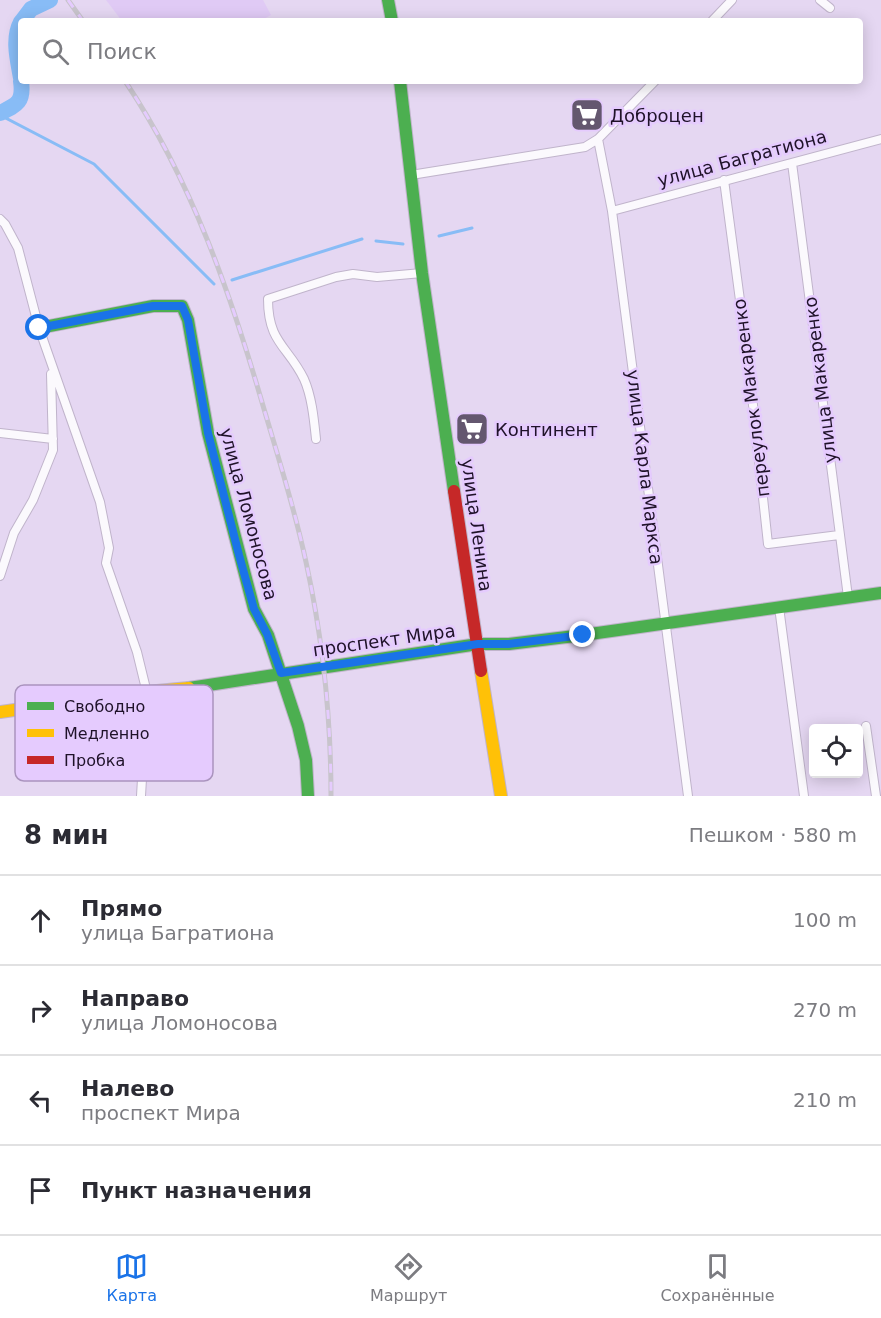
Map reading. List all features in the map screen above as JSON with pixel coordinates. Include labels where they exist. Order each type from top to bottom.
[{"type":"street","points":[[388,0],[391,18]]},
{"type":"street","points":[[715,18],[732,0]]},
{"type":"street","points":[[820,0],[830,8]]},
{"type":"street","name":"улица Ленина","points":[[400,84],[422,273],[501,796]]},
{"type":"street","points":[[411,175],[585,147],[616,123],[652,84]]},
{"type":"street","name":"улица Карла Маркса","points":[[598,139],[612,211],[688,796]]},
{"type":"street","name":"улица Багратиона","points":[[612,211],[881,139]]},
{"type":"street","name":"улица Макаренко","points":[[792,163],[848,597]]},
{"type":"street","name":"переулок Макаренко","points":[[724,180],[749,368],[768,544],[839,535]]},
{"type":"street","points":[[0,219],[18,248],[50,363],[100,502],[109,548],[106,563],[137,652],[145,685]]},
{"type":"street","points":[[316,439],[304,380],[280,346],[271,327],[268,299],[336,277],[353,274],[377,277],[422,273]]},
{"type":"street","name":"улица Ломоносова","points":[[39,328],[153,306],[182,306],[188,320],[208,433],[239,555],[254,609],[267,634],[298,726],[306,760],[308,796]]},
{"type":"street","points":[[0,576],[14,533],[33,500],[53,450],[50,363]]},
{"type":"street","points":[[0,433],[53,440]]},
{"type":"street","name":"проспект Мира","points":[[201,685],[478,644],[519,643],[881,593]]},
{"type":"street","points":[[779,607],[804,796]]},
{"type":"street","name":"проспект Мира","points":[[0,712],[15,710]]},
{"type":"street","points":[[866,726],[876,796]]},
{"type":"street","points":[[141,796],[142,781]]},
{"type":"shaded area","points":[[106,0],[263,0],[271,15],[266,18],[120,18]]},
{"type":"waterway","points":[[24,18],[31,9],[50,0]]},
{"type":"waterway","points":[[18,29],[16,42],[18,62]]},
{"type":"waterway","points":[[0,113],[18,102],[21,84]]},
{"type":"waterway","points":[[0,115],[94,164],[214,284]]},
{"type":"waterway","points":[[439,236],[472,228]]},
{"type":"waterway","points":[[232,280],[362,239]]},
{"type":"waterway","points":[[376,241],[403,244]]},
{"type":"railway","points":[[68,0],[81,18]]},
{"type":"railway","points":[[127,84],[170,158],[190,199],[223,281],[251,366],[297,523],[312,591],[321,649],[328,708],[331,796]]},
{"type":"traffic: fast","points":[[388,0],[391,18]]},
{"type":"traffic: fast","points":[[400,84],[422,273],[454,491]]},
{"type":"traffic: fast","points":[[39,328],[153,306],[182,306],[188,320],[208,433],[254,609],[268,635],[298,726],[306,760],[308,796]]},
{"type":"traffic: fast","points":[[209,685],[478,644],[509,644],[583,635],[881,593]]},
{"type":"traffic: slow","points":[[481,671],[501,796]]},
{"type":"traffic: slow","points":[[0,712],[15,710]]},
{"type":"traffic: jam","points":[[454,491],[481,671]]},
{"type":"place","name":"Доброцен","points":[[587,115]]},
{"type":"place","name":"Континент","points":[[472,429]]},
{"type":"route","points":[[39,328],[153,306],[182,306],[188,320],[190,342],[208,433],[239,555],[254,609],[267,634],[281,673],[478,644],[508,644],[583,635]]}]
